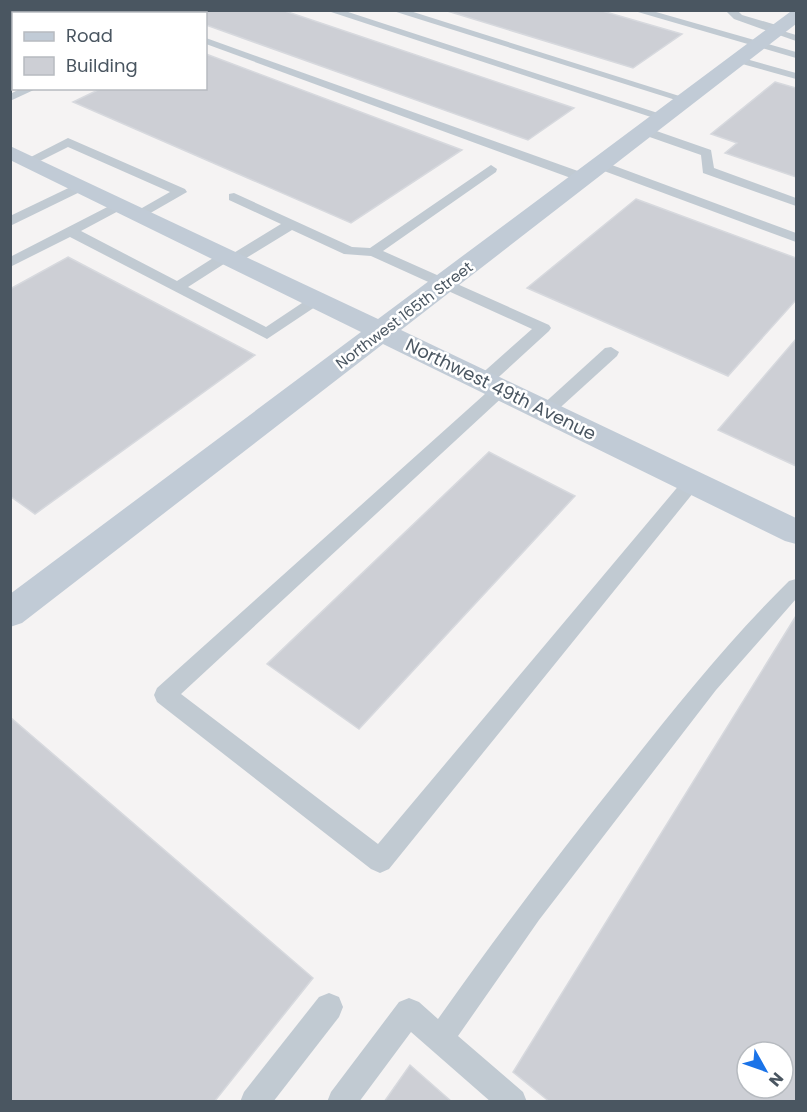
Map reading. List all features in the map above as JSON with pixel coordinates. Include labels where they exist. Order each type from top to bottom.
[{"type":"street","name":"Northwest 165th Street","points":[[10,613],[796,16]]},
{"type":"street","name":"Northwest 49th Avenue","points":[[20,156],[796,532]]},
{"type":"lane","points":[[330,10],[654,124],[707,153],[708,170],[796,202]]},
{"type":"lane","points":[[395,10],[686,100]]},
{"type":"lane","points":[[636,10],[796,55]]},
{"type":"lane","points":[[730,10],[738,17],[796,38]]},
{"type":"lane","points":[[207,41],[796,238]]},
{"type":"lane","points":[[739,60],[796,76]]},
{"type":"lane","points":[[10,98],[28,90]]},
{"type":"lane","points":[[10,263],[70,231],[180,192],[68,142],[20,156]]},
{"type":"lane","points":[[373,252],[491,169]]},
{"type":"lane","points":[[10,222],[81,186]]},
{"type":"lane","points":[[234,197],[349,251],[373,252],[543,328],[492,385],[165,695],[380,861],[692,482]]},
{"type":"lane","points":[[177,287],[291,224]]},
{"type":"lane","points":[[70,231],[267,334],[316,300]]},
{"type":"lane","points":[[546,411],[611,352]]},
{"type":"lane","points":[[440,1039],[530,911],[708,683],[758,624],[796,587]]},
{"type":"lane","points":[[254,1101],[329,1007]]},
{"type":"lane","points":[[341,1101],[409,1012],[513,1101]]},
{"type":"building","points":[[164,10],[282,10],[574,108],[528,140],[207,25],[207,12],[168,12]]},
{"type":"building","points":[[444,10],[599,10],[682,34],[633,68]]},
{"type":"building","points":[[207,54],[462,150],[351,223],[73,102],[98,90],[207,90]]},
{"type":"building","points":[[775,82],[796,88],[796,177],[725,153],[737,143],[711,134]]},
{"type":"building","points":[[636,199],[796,258],[796,300],[728,376],[527,288]]},
{"type":"building","points":[[68,257],[255,355],[35,514],[10,496],[10,289]]},
{"type":"building","points":[[796,339],[796,466],[718,430]]},
{"type":"building","points":[[489,452],[575,496],[359,729],[267,664]]},
{"type":"building","points":[[796,616],[796,1102],[550,1102],[513,1072]]},
{"type":"building","points":[[10,717],[313,978],[214,1102],[10,1102]]},
{"type":"building","points":[[410,1065],[452,1102],[384,1102]]}]
